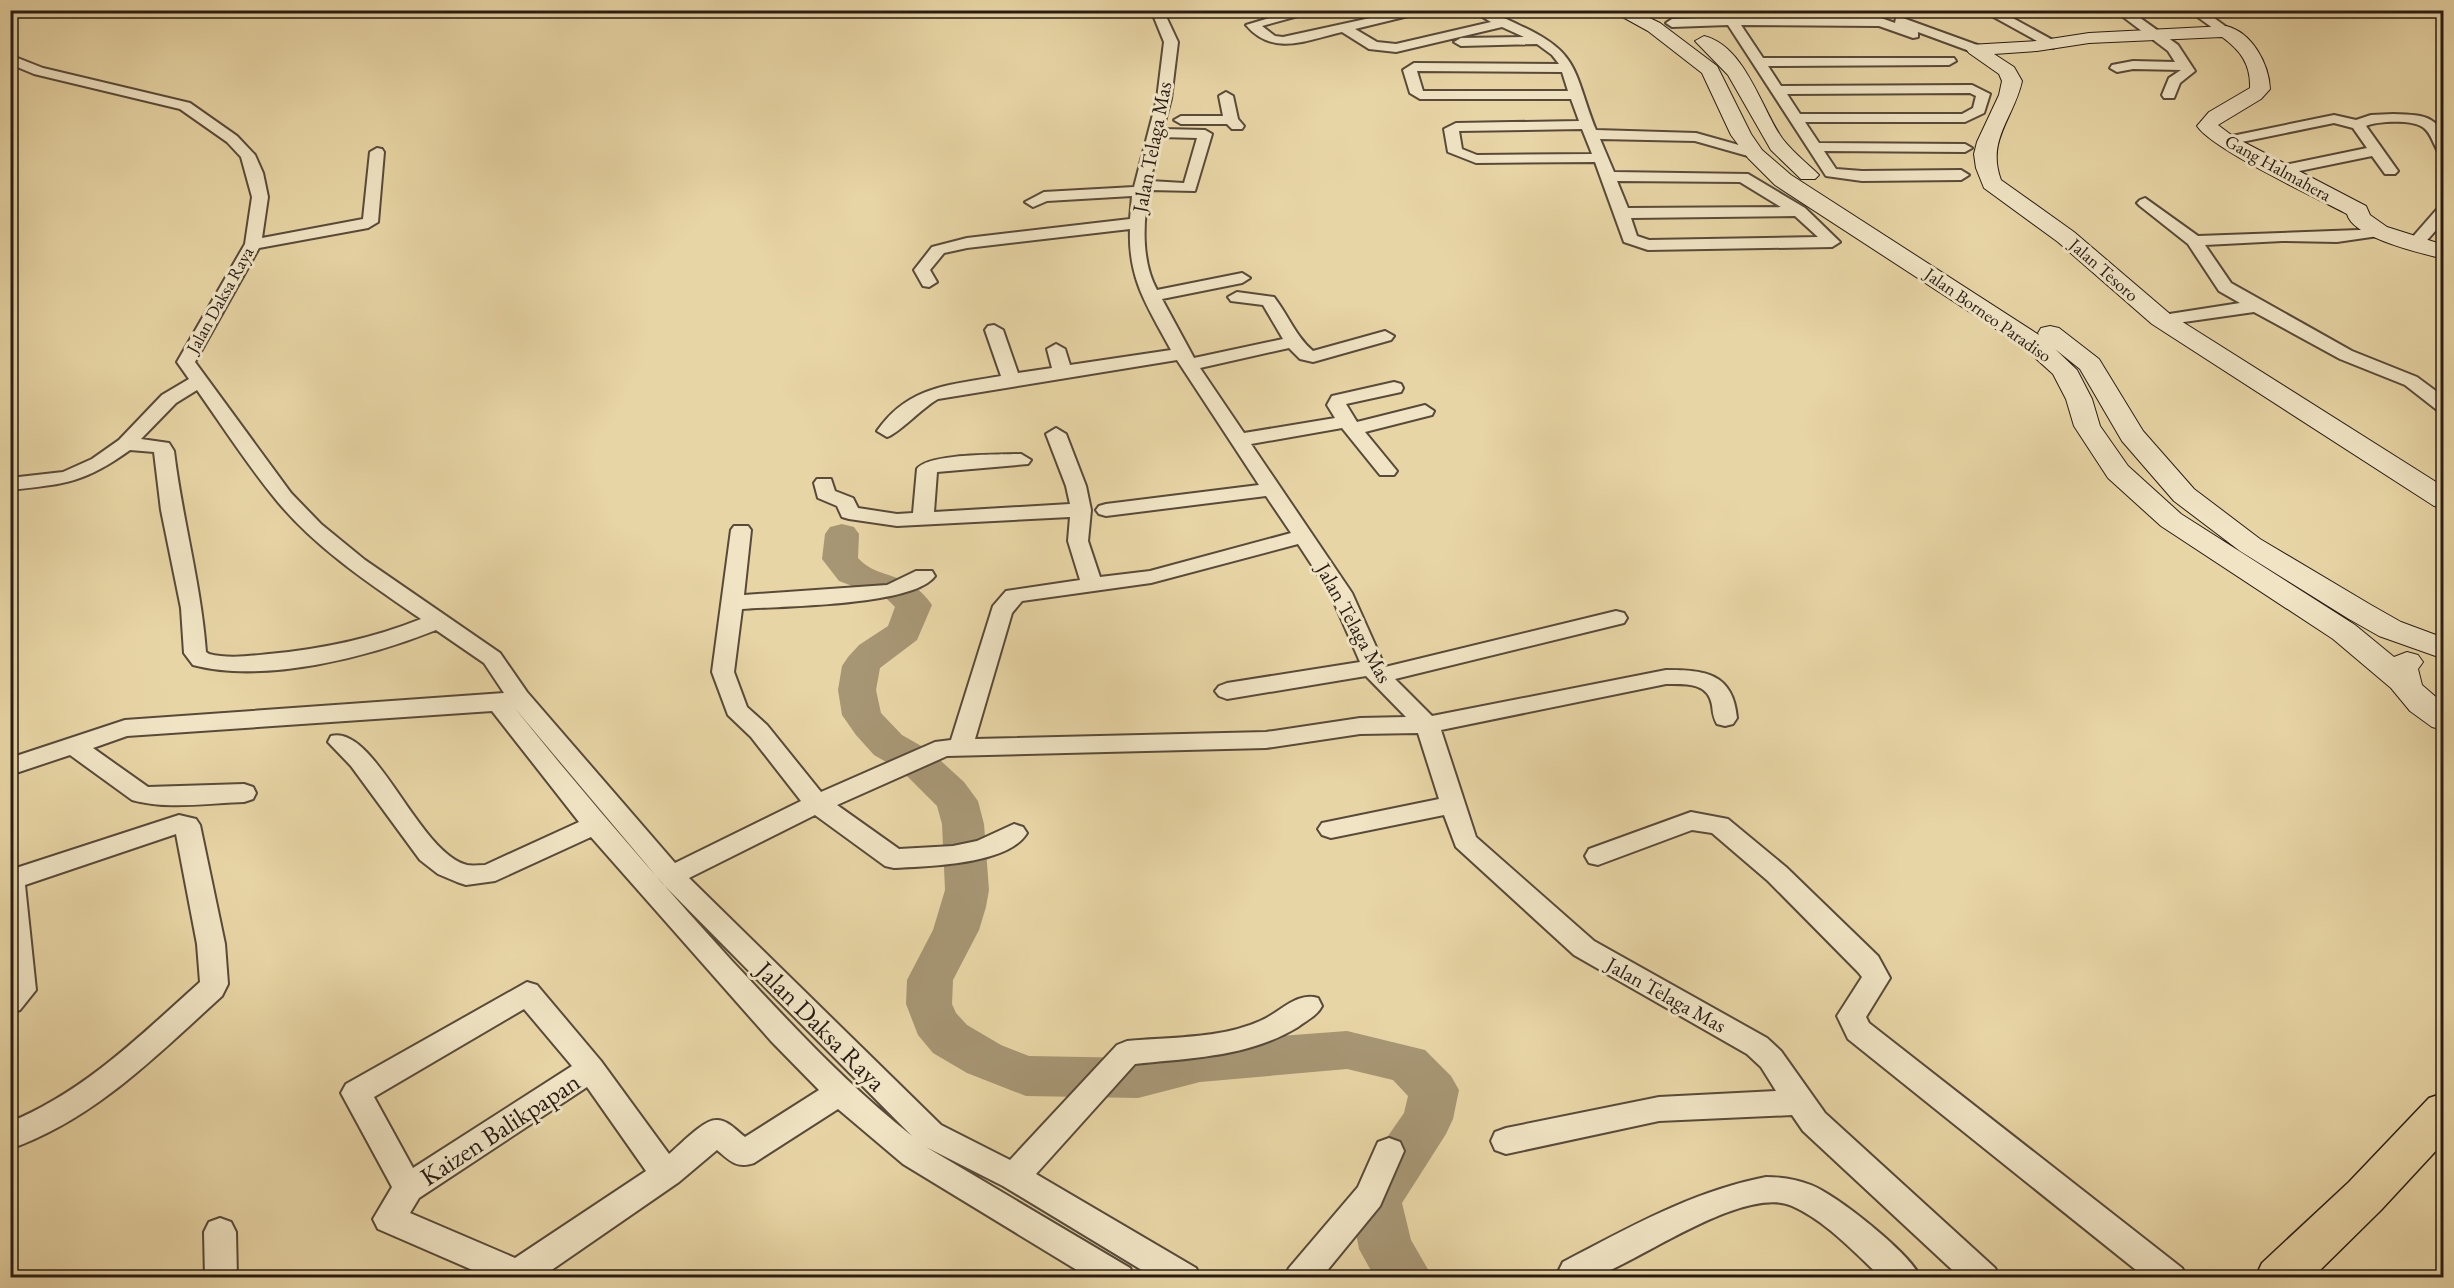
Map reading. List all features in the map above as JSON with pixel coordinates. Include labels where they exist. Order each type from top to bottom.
[{"type":"highway","points":[[2279,1278],[2365,1196],[2444,1112]]},
{"type":"street","name":"Jalan Telaga Mas","points":[[1157,10],[1171,42],[1158,126],[1147,159],[1137,223],[1137,252],[1142,278],[1185,359],[1341,593],[1376,671],[1427,725],[1452,806],[1466,841],[1584,948],[1758,1046],[1771,1059],[1814,1122],[1984,1278]]},
{"type":"street","points":[[1314,10],[1252,25],[1272,40],[1279,41],[1427,10]]},
{"type":"street","name":"Jalan Borneo Paradiso","points":[[1618,10],[1654,27],[1710,70],[1730,107],[1733,123],[1755,154],[1783,180],[2031,341],[2064,370],[2079,399],[2087,426],[2118,472],[2171,520],[2344,632],[2402,680],[2410,693],[2444,719]]},
{"type":"street","points":[[1643,10],[1693,35],[1723,57],[1742,78],[1771,137],[1786,155],[1807,174],[1863,209]]},
{"type":"street","name":"Jalan Tesoro","points":[[1872,10],[1975,50],[2001,66],[2012,81],[2004,108],[1991,130],[1984,151],[1986,171],[1992,183],[2066,237],[2163,320],[2444,500]]},
{"type":"street","points":[[1988,10],[2053,44]]},
{"type":"street","points":[[2120,10],[2173,48],[2188,71],[2174,81],[2169,95]]},
{"type":"street","name":"Gang Halmahera","points":[[2194,10],[2226,31],[2251,52],[2257,62],[2261,83],[2260,89],[2252,99],[2208,122],[2206,126],[2227,141],[2358,212],[2359,218],[2379,232],[2444,252]]},
{"type":"street","points":[[1344,28],[1382,48],[1396,48],[1419,42],[1490,14],[1540,41],[1564,59],[1575,95],[1623,213],[1630,239],[1640,244],[1832,242],[1800,211],[1749,179],[1737,176],[1608,176]]},
{"type":"street","points":[[1672,23],[1728,16],[1881,22],[1913,34],[1693,35]]},
{"type":"street","points":[[1728,16],[1828,170],[1838,176],[1961,175]]},
{"type":"street","points":[[1975,50],[2053,44],[2089,38],[2226,31]]},
{"type":"street","points":[[1419,42],[1540,41]]},
{"type":"street","points":[[1402,53],[1410,68],[1417,93],[1420,95],[1575,95]]},
{"type":"street","points":[[1698,60],[1723,57]]},
{"type":"street","name":"Jalan Daksa Raya","points":[[10,59],[39,71],[185,106],[209,122],[248,155],[260,197],[253,244],[186,362],[284,497],[314,528],[357,565],[492,658],[508,692],[595,825],[774,1024],[860,1111],[914,1155],[1119,1278]]},
{"type":"street","points":[[1758,62],[1948,61]]},
{"type":"street","points":[[2116,68],[2133,65],[2183,66]]},
{"type":"street","points":[[1410,68],[1566,68]]},
{"type":"street","points":[[1775,90],[1972,89],[1983,94],[1979,110],[1965,118],[1794,118]]},
{"type":"street","points":[[1226,96],[1231,127]]},
{"type":"street","points":[[2227,141],[2334,118],[2358,125],[2390,171]]},
{"type":"street","points":[[2358,125],[2367,118],[2422,120],[2430,125],[2444,150]]},
{"type":"street","points":[[1696,137],[1733,123]]},
{"type":"street","points":[[1158,126],[1231,127]]},
{"type":"street","points":[[1158,126],[1204,134],[1231,127]]},
{"type":"street","points":[[1600,158],[1476,159],[1455,152],[1452,146],[1451,129],[1456,127],[1589,130],[1696,137],[1755,154]]},
{"type":"street","points":[[1033,202],[1044,197],[1142,188],[1190,190],[1204,134]]},
{"type":"street","points":[[1813,147],[1965,148]]},
{"type":"street","points":[[2280,170],[2374,151]]},
{"type":"street","points":[[253,244],[368,223],[372,219],[377,152]]},
{"type":"street","points":[[2145,203],[2194,242],[2224,287],[2346,355],[2411,381],[2444,406]]},
{"type":"street","points":[[1623,213],[1800,211]]},
{"type":"street","points":[[2416,243],[2444,211]]},
{"type":"street","points":[[928,282],[922,270],[938,250],[967,243],[1137,223]]},
{"type":"street","points":[[2194,242],[2282,236],[2337,237],[2379,232]]},
{"type":"street","name":"Jalan Borneo Paradiso","points":[[1924,247],[2034,321],[2090,364],[2132,435],[2184,495],[2250,545],[2390,630],[2444,650]]},
{"type":"street","points":[[1152,296],[1242,278]]},
{"type":"street","points":[[1237,297],[1268,301],[1281,318],[1293,342],[1306,356],[1313,357],[1385,336]]},
{"type":"street","points":[[2163,320],[2258,306]]},
{"type":"street","points":[[994,330],[1008,373],[1014,379]]},
{"type":"street","points":[[887,431],[924,398],[1062,370],[1185,359],[1293,342]]},
{"type":"street","points":[[1056,349],[1062,370]]},
{"type":"street","points":[[10,484],[78,474],[99,463],[126,444],[169,399],[199,381]]},
{"type":"street","points":[[1387,471],[1336,405],[1339,400],[1394,388]]},
{"type":"street","points":[[1239,440],[1350,425],[1425,411]]},
{"type":"street","points":[[1056,434],[1076,486],[1081,510],[1078,541],[1092,584]]},
{"type":"street","points":[[126,444],[162,447],[164,451],[171,510],[192,608],[195,653],[201,660],[234,663],[343,653],[372,646],[440,620]]},
{"type":"street","points":[[923,518],[927,469],[938,465],[1021,460]]},
{"type":"street","points":[[824,483],[825,494],[846,502],[849,513],[897,520],[1081,510]]},
{"type":"street","points":[[1106,510],[1272,489]]},
{"type":"street","points":[[741,530],[723,672],[736,710],[759,731],[817,804],[894,859],[953,855],[983,849],[1014,833]]},
{"type":"street","points":[[952,748],[1007,601],[1026,592],[1152,577],[1304,536]]},
{"type":"street","points":[[732,603],[890,591],[921,579]]},
{"type":"street","points":[[1227,691],[1376,671],[1616,618]]},
{"type":"street","points":[[2402,680],[2402,667],[2411,657],[2444,650]]},
{"type":"street","points":[[671,876],[817,804],[952,748],[1266,740],[1371,725],[1427,725],[1666,677],[1693,677],[1713,683],[1720,693],[1725,718]]},
{"type":"street","points":[[10,767],[124,728],[508,692]]},
{"type":"street","name":"Jalan Daksa Raya","points":[[508,692],[671,876],[930,1134],[1014,1177],[1185,1278]]},
{"type":"street","points":[[340,742],[361,761],[415,838],[444,864],[461,873],[486,874],[595,825]]},
{"type":"street","points":[[74,746],[141,794],[156,797],[244,794]]},
{"type":"street","points":[[1331,829],[1452,806]]},
{"type":"street","points":[[1598,856],[1691,821],[1719,825],[1777,874],[1869,964],[1876,978],[1851,1016],[1858,1031],[2171,1278]]},
{"type":"street","points":[[10,1002],[22,990],[11,880],[179,824],[187,825],[211,944],[214,984],[212,988],[116,1073],[41,1125],[10,1136]]},
{"type":"street","name":"Kaizen Balikpapan","points":[[408,1188],[356,1093],[527,993],[591,1069],[651,1155],[668,1173]]},
{"type":"street","points":[[1014,1177],[1127,1053],[1232,1042],[1271,1029],[1308,1006]]},
{"type":"street","name":"Kaizen Balikpapan","points":[[591,1069],[408,1188],[389,1219],[518,1274],[668,1173],[717,1132],[743,1154],[841,1092]]},
{"type":"street","points":[[1506,1141],[1659,1109],[1799,1102]]},
{"type":"street","points":[[1300,1278],[1369,1196],[1389,1150]]},
{"type":"street","points":[[1574,1272],[1720,1200],[1761,1190],[1790,1191],[1834,1215],[1905,1278]]},
{"type":"street","points":[[220,1232],[221,1278]]},
{"type":"waterway","points":[[842,534],[840,559],[852,573],[900,591],[914,605],[904,632],[872,653],[861,666],[857,690],[862,715],[888,745],[916,761],[949,792],[957,801],[963,824],[967,890],[956,930],[930,980],[929,1004],[935,1022],[950,1039],[984,1059],[1026,1076],[1138,1078],[1200,1062],[1347,1050],[1408,1064],[1434,1090],[1428,1119],[1390,1175],[1376,1202],[1386,1249],[1406,1278]]}]
